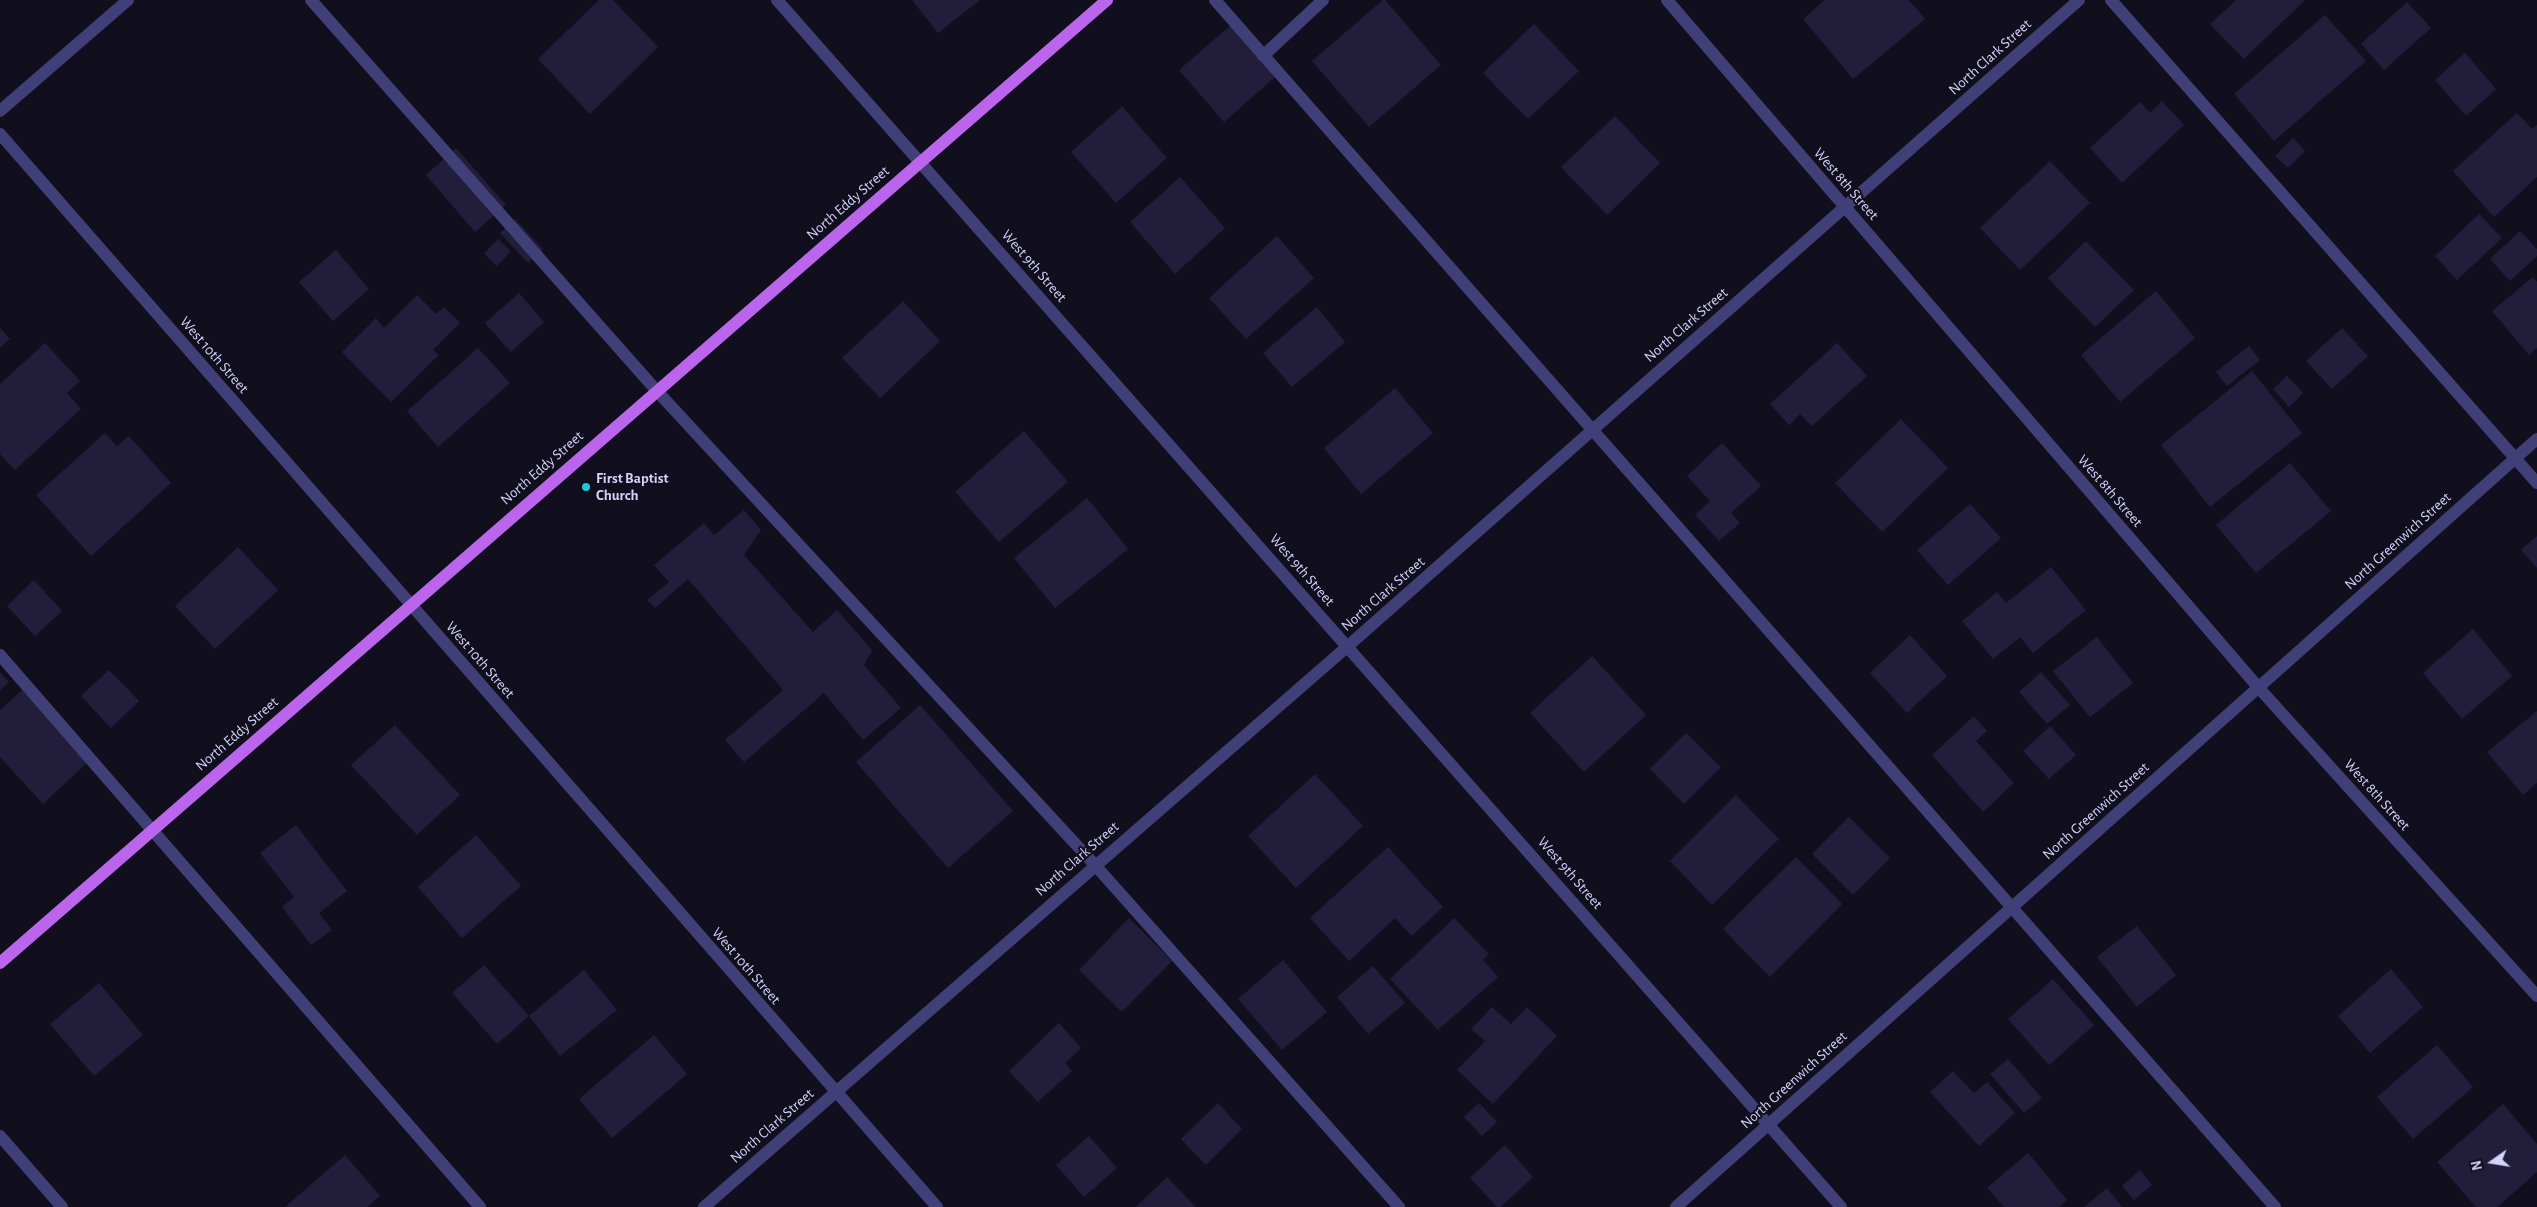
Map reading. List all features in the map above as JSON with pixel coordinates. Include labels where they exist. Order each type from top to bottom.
[{"type":"main road","name":"North Eddy Street","points":[[0,963],[656,390],[1107,0]]},
{"type":"street","points":[[0,111],[128,0]]},
{"type":"street","points":[[311,0],[656,390],[1094,865],[1400,1207]]},
{"type":"street","name":"West 9th Street","points":[[776,0],[1841,1207]]},
{"type":"street","points":[[1215,0],[2275,1207]]},
{"type":"street","points":[[1263,56],[1323,0]]},
{"type":"street","name":"West 8th Street","points":[[1667,0],[2258,687],[2537,996]]},
{"type":"street","name":"North Clark Street","points":[[704,1207],[1094,865],[1348,646],[2079,0]]},
{"type":"street","points":[[2111,0],[2537,483]]},
{"type":"street","name":"West 10th Street","points":[[0,134],[937,1207]]},
{"type":"street","name":"North Greenwich Street","points":[[1676,1207],[2537,439]]},
{"type":"street","points":[[0,655],[480,1207]]},
{"type":"street","points":[[0,1136],[62,1207]]},
{"type":"building","points":[[599,0],[613,0],[658,47],[590,114],[538,59]]},
{"type":"building","points":[[912,0],[980,0],[938,33]]},
{"type":"building","points":[[1383,0],[1441,65],[1369,127],[1312,61]]},
{"type":"building","points":[[1825,0],[1909,0],[1925,19],[1853,79],[1803,19]]},
{"type":"building","points":[[2236,0],[2304,1],[2244,59],[2210,24]]},
{"type":"building","points":[[2407,2],[2431,28],[2384,70],[2361,44]]},
{"type":"building","points":[[2325,15],[2366,61],[2274,141],[2234,94]]},
{"type":"building","points":[[1534,24],[1579,71],[1528,119],[1483,73]]},
{"type":"building","points":[[1231,25],[1275,77],[1224,122],[1179,70]]},
{"type":"building","points":[[2465,53],[2496,89],[2466,116],[2435,80]]},
{"type":"building","points":[[2162,101],[2184,125],[2122,183],[2090,148],[2140,102],[2150,113]]},
{"type":"building","points":[[1122,106],[1167,158],[1116,203],[1071,152]]},
{"type":"building","points":[[2517,113],[2532,129],[2537,125],[2537,177],[2494,217],[2453,171]]},
{"type":"building","points":[[1615,116],[1660,163],[1607,215],[1561,167]]},
{"type":"building","points":[[2293,138],[2305,151],[2288,168],[2275,156]]},
{"type":"building","points":[[456,148],[506,205],[475,232],[426,175]]},
{"type":"building","points":[[2050,161],[2090,203],[2020,270],[1980,228]]},
{"type":"building","points":[[1180,177],[1225,228],[1175,274],[1130,222]]},
{"type":"building","points":[[2479,214],[2502,238],[2457,280],[2435,256]]},
{"type":"building","points":[[515,219],[543,249],[528,263],[500,233]]},
{"type":"building","points":[[2520,231],[2537,249],[2537,256],[2510,281],[2490,259]]},
{"type":"building","points":[[1277,236],[1314,278],[1246,339],[1209,298]]},
{"type":"building","points":[[498,239],[511,251],[497,266],[484,254]]},
{"type":"building","points":[[2086,241],[2134,290],[2095,327],[2048,278]]},
{"type":"building","points":[[336,250],[369,289],[333,321],[299,282]]},
{"type":"building","points":[[2533,277],[2537,282],[2537,348],[2529,355],[2492,311]]},
{"type":"building","points":[[2156,291],[2195,338],[2120,402],[2081,355]]},
{"type":"building","points":[[519,293],[544,322],[511,352],[485,323]]},
{"type":"building","points":[[417,295],[436,314],[444,307],[460,323],[433,350],[439,355],[391,402],[342,352],[376,318],[384,328]]},
{"type":"building","points":[[903,301],[940,341],[880,398],[842,358]]},
{"type":"building","points":[[1317,307],[1345,342],[1292,387],[1263,353]]},
{"type":"building","points":[[0,328],[10,339],[0,348]]},
{"type":"building","points":[[2342,328],[2368,356],[2332,389],[2306,361]]},
{"type":"building","points":[[45,343],[80,381],[67,393],[81,409],[15,470],[0,454],[0,384]]},
{"type":"building","points":[[1837,343],[1867,376],[1812,426],[1800,414],[1789,425],[1770,404]]},
{"type":"building","points":[[2249,346],[2260,360],[2227,386],[2216,372]]},
{"type":"building","points":[[478,348],[510,383],[438,447],[407,411]]},
{"type":"building","points":[[2252,371],[2302,433],[2210,507],[2161,445]]},
{"type":"building","points":[[2287,376],[2303,393],[2289,407],[2273,389]]},
{"type":"building","points":[[1395,388],[1433,433],[1361,494],[1324,448]]},
{"type":"building","points":[[1901,419],[1948,468],[1882,532],[1835,483]]},
{"type":"building","points":[[1024,431],[1068,482],[999,542],[955,492]]},
{"type":"building","points":[[105,433],[117,446],[129,436],[171,483],[91,556],[36,495]]},
{"type":"building","points":[[1722,443],[1761,486],[1731,513],[1740,523],[1719,541],[1695,515],[1710,501],[1687,476]]},
{"type":"building","points":[[2290,463],[2331,511],[2256,573],[2216,525]]},
{"type":"building","points":[[1087,498],[1128,549],[1055,608],[1014,558]]},
{"type":"building","points":[[1970,504],[2001,538],[1948,585],[1917,550]]},
{"type":"building","points":[[744,510],[761,530],[744,555],[813,632],[837,610],[872,650],[864,665],[901,708],[863,740],[824,693],[744,762],[725,740],[783,690],[688,579],[655,608],[647,600],[669,582],[654,565],[704,523],[714,535]]},
{"type":"building","points":[[2537,536],[2537,568],[2521,550]]},
{"type":"building","points":[[238,547],[278,590],[215,649],[175,606]]},
{"type":"building","points":[[2051,567],[2086,610],[2033,653],[2020,637],[1993,659],[1962,621],[1997,592],[2006,603]]},
{"type":"building","points":[[34,580],[62,611],[35,636],[7,606]]},
{"type":"building","points":[[2473,629],[2512,676],[2462,719],[2423,673]]},
{"type":"building","points":[[1910,635],[1947,676],[1907,713],[1870,673]]},
{"type":"building","points":[[2097,637],[2133,683],[2090,717],[2053,671]]},
{"type":"building","points":[[1592,656],[1646,715],[1584,772],[1530,713]]},
{"type":"building","points":[[109,670],[139,701],[111,728],[81,696]]},
{"type":"building","points":[[0,672],[9,682],[0,690]]},
{"type":"building","points":[[2041,672],[2070,705],[2047,724],[2019,692]]},
{"type":"building","points":[[24,688],[91,759],[43,804],[0,757],[0,710]]},
{"type":"building","points":[[920,705],[1013,811],[948,868],[856,762]]},
{"type":"building","points":[[2537,711],[2537,783],[2523,795],[2487,752]]},
{"type":"building","points":[[1974,716],[1987,731],[1976,741],[2014,783],[1983,812],[1932,755]]},
{"type":"building","points":[[395,725],[460,795],[417,835],[351,765]]},
{"type":"building","points":[[2050,726],[2076,755],[2049,779],[2023,751]]},
{"type":"building","points":[[1686,733],[1721,767],[1684,804],[1650,769]]},
{"type":"building","points":[[1315,774],[1363,826],[1296,888],[1248,836]]},
{"type":"building","points":[[1736,795],[1779,839],[1712,905],[1670,861]]},
{"type":"building","points":[[1849,817],[1890,858],[1853,895],[1812,854]]},
{"type":"building","points":[[296,825],[347,891],[319,913],[332,930],[311,945],[282,907],[294,897],[260,853]]},
{"type":"building","points":[[476,835],[521,886],[462,938],[418,887]]},
{"type":"building","points":[[1388,847],[1443,907],[1412,936],[1395,918],[1349,961],[1310,918]]},
{"type":"building","points":[[1796,857],[1842,904],[1770,977],[1723,929]]},
{"type":"building","points":[[1129,918],[1172,961],[1122,1012],[1079,970]]},
{"type":"building","points":[[1454,918],[1489,954],[1483,960],[1498,977],[1438,1030],[1390,979]]},
{"type":"building","points":[[2137,926],[2176,975],[2137,1007],[2097,957]]},
{"type":"building","points":[[1283,960],[1327,1012],[1282,1050],[1238,999]]},
{"type":"building","points":[[484,965],[529,1016],[497,1044],[452,993]]},
{"type":"building","points":[[1373,966],[1405,1003],[1368,1034],[1337,997]]},
{"type":"building","points":[[2391,969],[2423,1007],[2370,1053],[2338,1016]]},
{"type":"building","points":[[584,970],[617,1010],[560,1056],[529,1016]]},
{"type":"building","points":[[2053,979],[2094,1025],[2049,1065],[2008,1019]]},
{"type":"building","points":[[99,983],[143,1035],[94,1076],[50,1024]]},
{"type":"building","points":[[1492,1007],[1511,1024],[1527,1007],[1557,1036],[1493,1104],[1457,1070],[1485,1041],[1471,1029]]},
{"type":"building","points":[[1059,1023],[1081,1048],[1065,1063],[1072,1071],[1038,1102],[1009,1071]]},
{"type":"building","points":[[654,1035],[687,1074],[612,1138],[579,1099]]},
{"type":"building","points":[[2437,1045],[2473,1087],[2413,1139],[2377,1097]]},
{"type":"building","points":[[2008,1059],[2042,1098],[2024,1113],[1990,1074]]},
{"type":"building","points":[[1953,1071],[1974,1093],[1987,1082],[2015,1113],[1979,1146],[1930,1092]]},
{"type":"building","points":[[1218,1103],[1242,1129],[1206,1165],[1181,1139]]},
{"type":"building","points":[[1479,1103],[1497,1122],[1482,1136],[1464,1117]]},
{"type":"building","points":[[2503,1104],[2537,1144],[2537,1172],[2497,1207],[2476,1207],[2437,1162]]},
{"type":"building","points":[[1089,1136],[1117,1168],[1084,1197],[1056,1165]]},
{"type":"building","points":[[1505,1145],[1533,1177],[1501,1207],[1497,1207],[1470,1178]]},
{"type":"building","points":[[2028,1153],[2067,1200],[2059,1207],[2004,1207],[1987,1188]]},
{"type":"building","points":[[345,1155],[380,1196],[367,1207],[285,1207]]},
{"type":"building","points":[[2140,1170],[2152,1185],[2134,1200],[2122,1186]]},
{"type":"building","points":[[1167,1177],[1196,1207],[1136,1207]]},
{"type":"building","points":[[2107,1188],[2122,1207],[2084,1207]]},
{"type":"place","name":"First Baptist Church","points":[[586,487]]}]
